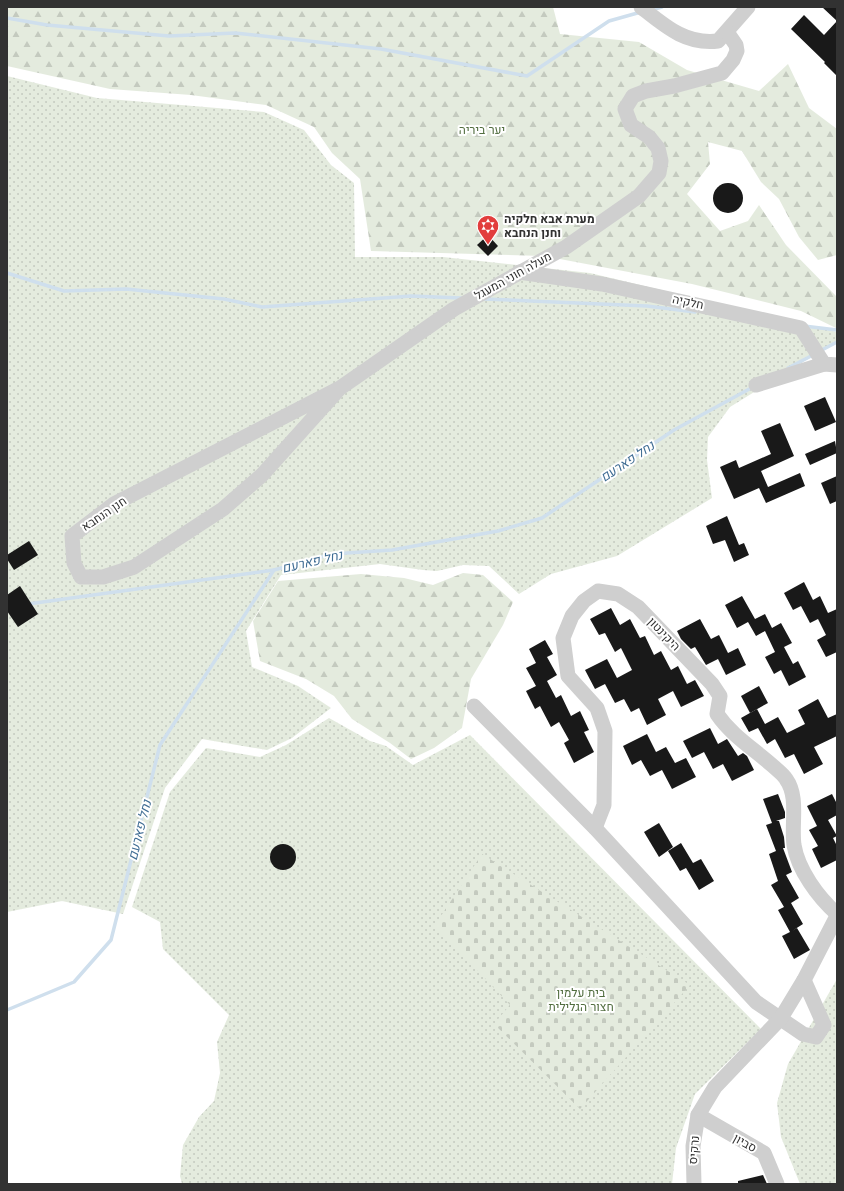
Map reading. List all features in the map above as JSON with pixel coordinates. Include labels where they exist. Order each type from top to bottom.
[{"type":"street","points":[[641,7],[658,20],[690,40],[707,42],[718,41],[748,7]]},
{"type":"street","name":"מעלה חוני המעגל","points":[[340,388],[454,309],[572,243],[639,196],[659,173],[661,161],[658,148],[649,137],[631,125],[625,109],[633,96],[646,91],[674,86],[722,73],[733,60],[737,51],[736,45],[727,32]]},
{"type":"street","name":"חלקיה","points":[[519,272],[602,284],[801,328],[831,365]]},
{"type":"street","points":[[756,385],[831,365]]},
{"type":"street","name":"חנן הנחבא","points":[[340,388],[301,434],[262,475],[223,509],[134,567],[103,577],[81,577],[74,563],[72,536],[114,504],[340,388]]},
{"type":"street","name":"היקינטון","points":[[595,828],[604,806],[605,731],[597,708],[568,676],[563,638],[572,616],[584,601],[598,591],[618,594],[638,607],[712,684],[720,696],[717,714],[726,727],[786,779],[793,798],[794,845],[800,863],[828,906],[837,915]]},
{"type":"street","points":[[474,706],[595,828],[756,1002],[803,1034],[816,1037],[824,1025],[804,980]]},
{"type":"street","points":[[698,1116],[715,1087],[781,1018],[804,980],[837,915]]},
{"type":"street","name":"נרקיס","points":[[694,1184],[693,1146],[698,1116]]},
{"type":"street","name":"סביון","points":[[698,1116],[764,1153],[777,1184]]},
{"type":"green space","name":"יער ביריה","points":[[7,7],[553,7],[560,34],[639,42],[687,70],[759,91],[788,64],[809,108],[837,129],[837,255],[818,260],[799,237],[779,199],[761,182],[742,151],[708,142],[710,164],[687,194],[720,231],[748,221],[759,205],[786,245],[837,297],[837,327],[836,328],[801,311],[692,284],[544,256],[371,251],[360,179],[332,153],[314,127],[266,105],[191,95],[110,89],[7,66]]},
{"type":"green space","points":[[7,76],[97,98],[264,112],[304,130],[331,165],[354,183],[355,257],[443,257],[590,273],[837,332],[837,341],[730,407],[708,437],[707,460],[712,498],[617,556],[551,574],[519,594],[489,566],[463,565],[437,571],[380,564],[281,575],[246,631],[252,667],[298,686],[331,708],[292,738],[267,750],[202,739],[165,788],[123,914],[62,901],[7,912]]},
{"type":"green space","points":[[463,573],[483,575],[513,602],[503,625],[471,679],[462,728],[434,748],[411,759],[390,743],[352,719],[334,696],[306,679],[260,661],[253,621],[278,581],[361,574],[404,578],[433,585]]},
{"type":"green space","points":[[329,718],[370,741],[386,746],[413,765],[470,735],[761,1029],[695,1094],[676,1148],[672,1184],[182,1184],[180,1176],[183,1145],[199,1117],[214,1101],[220,1073],[217,1042],[229,1015],[163,949],[160,922],[132,907],[170,792],[206,748],[260,757],[286,745]]},
{"type":"green space","name":"בית עלמין חצור הגלילית","points":[[482,854],[690,985],[580,1109],[494,1024],[510,1005],[435,925]]},
{"type":"green space","points":[[837,979],[837,1184],[800,1184],[781,1137],[777,1103],[788,1064]]},
{"type":"building","points":[[822,7],[837,7],[837,21]]},
{"type":"building","points":[[804,15],[824,35],[837,21],[837,76],[824,63],[825,62],[791,29]]},
{"type":"building","points":[[728,183],[739,187],[743,198],[739,209],[728,213],[717,209],[713,198],[717,187]]},
{"type":"building","name":"מערת אבא חלקיה וחנן הנחבא","points":[[488,235],[498,246],[488,256],[477,245]]},
{"type":"building","points":[[825,397],[836,422],[815,431],[804,406]]},
{"type":"building","points":[[780,423],[794,456],[761,471],[768,487],[800,473],[805,486],[766,503],[759,488],[734,499],[720,467],[736,460],[739,468],[771,454],[761,431]]},
{"type":"building","points":[[835,441],[837,453],[810,465],[805,454]]},
{"type":"building","points":[[837,476],[837,501],[830,504],[821,483]]},
{"type":"building","points":[[727,516],[739,545],[744,543],[749,555],[734,562],[725,540],[713,544],[706,526]]},
{"type":"building","points":[[29,541],[38,555],[14,570],[7,559],[7,555]]},
{"type":"building","points":[[804,582],[813,600],[820,596],[828,613],[837,609],[837,652],[826,657],[817,640],[826,635],[818,619],[810,623],[801,606],[793,610],[784,593]]},
{"type":"building","points":[[20,586],[38,614],[18,627],[7,611],[7,595]]},
{"type":"building","points":[[742,596],[755,619],[765,614],[772,628],[781,623],[792,643],[784,647],[793,664],[798,661],[806,677],[789,686],[781,670],[774,674],[765,657],[775,652],[765,631],[756,636],[748,622],[737,628],[725,605]]},
{"type":"building","points":[[611,608],[620,625],[630,619],[640,638],[645,636],[654,655],[661,651],[671,670],[678,666],[687,684],[695,680],[704,696],[681,707],[673,691],[658,699],[666,715],[647,725],[639,708],[631,712],[624,699],[615,703],[605,684],[595,689],[585,670],[607,659],[617,678],[632,670],[621,648],[615,652],[605,633],[599,635],[590,619]]},
{"type":"building","points":[[700,619],[711,639],[719,635],[728,653],[738,648],[746,665],[726,675],[718,659],[706,665],[695,647],[691,649],[681,639],[677,631]]},
{"type":"building","points":[[545,640],[553,654],[547,657],[557,675],[547,681],[556,698],[561,695],[571,716],[580,711],[589,730],[584,732],[594,752],[574,763],[564,743],[569,740],[559,722],[551,727],[540,706],[535,709],[526,691],[536,686],[526,668],[536,663],[529,649]]},
{"type":"building","points":[[759,686],[768,703],[750,713],[741,696]]},
{"type":"building","points":[[818,699],[828,718],[837,714],[837,736],[814,747],[823,764],[804,774],[794,754],[785,758],[775,739],[767,744],[758,728],[749,732],[741,718],[757,709],[765,724],[778,717],[787,733],[805,724],[798,710]]},
{"type":"building","points":[[710,728],[718,744],[727,739],[738,756],[743,753],[747,756],[754,770],[732,781],[723,764],[713,769],[704,752],[692,758],[683,741]]},
{"type":"building","points":[[647,734],[656,752],[666,747],[675,763],[686,758],[696,777],[672,789],[662,770],[650,776],[641,760],[632,765],[623,746]]},
{"type":"building","points":[[778,794],[785,812],[785,818],[776,821],[779,821],[784,837],[785,848],[783,848],[792,872],[786,875],[799,898],[791,903],[803,924],[792,931],[797,928],[810,950],[794,959],[782,936],[790,932],[778,910],[784,907],[771,885],[778,881],[769,854],[776,851],[766,825],[772,823],[763,799]]},
{"type":"building","points":[[832,794],[837,804],[837,815],[828,820],[837,836],[833,838],[837,846],[837,860],[821,868],[812,849],[818,846],[809,830],[817,826],[807,806]]},
{"type":"building","points":[[659,823],[673,847],[659,857],[644,832]]},
{"type":"building","points":[[681,843],[693,863],[701,859],[714,881],[699,890],[686,868],[680,871],[668,851]]},
{"type":"building","points":[[283,844],[292,848],[296,857],[292,866],[283,870],[274,866],[270,857],[274,848]]},
{"type":"building","points":[[763,1175],[767,1184],[738,1184],[738,1181]]},
{"type":"waterway","points":[[651,10],[662,7]]},
{"type":"waterway","points":[[7,18],[47,25],[169,36],[235,33],[381,49],[527,76],[609,21],[641,12]]},
{"type":"waterway","points":[[7,273],[64,291],[126,289],[224,299],[262,307],[411,296],[461,298]]},
{"type":"waterway","points":[[484,299],[647,306],[695,312]]},
{"type":"waterway","points":[[804,326],[837,330]]},
{"type":"waterway","name":"נחל פארעם","points":[[820,351],[837,342]]},
{"type":"waterway","name":"נחל פארעם","points":[[788,368],[813,355]]},
{"type":"waterway","name":"נחל פארעם","points":[[7,1010],[74,982],[111,940],[160,745],[274,570],[332,554],[392,550],[498,531],[542,518],[674,430],[753,387]]},
{"type":"waterway","points":[[28,604],[274,570]]},
{"type":"place","name":"מערת אבא חלקיה וחנן הנחבא","points":[[488,246]]}]
